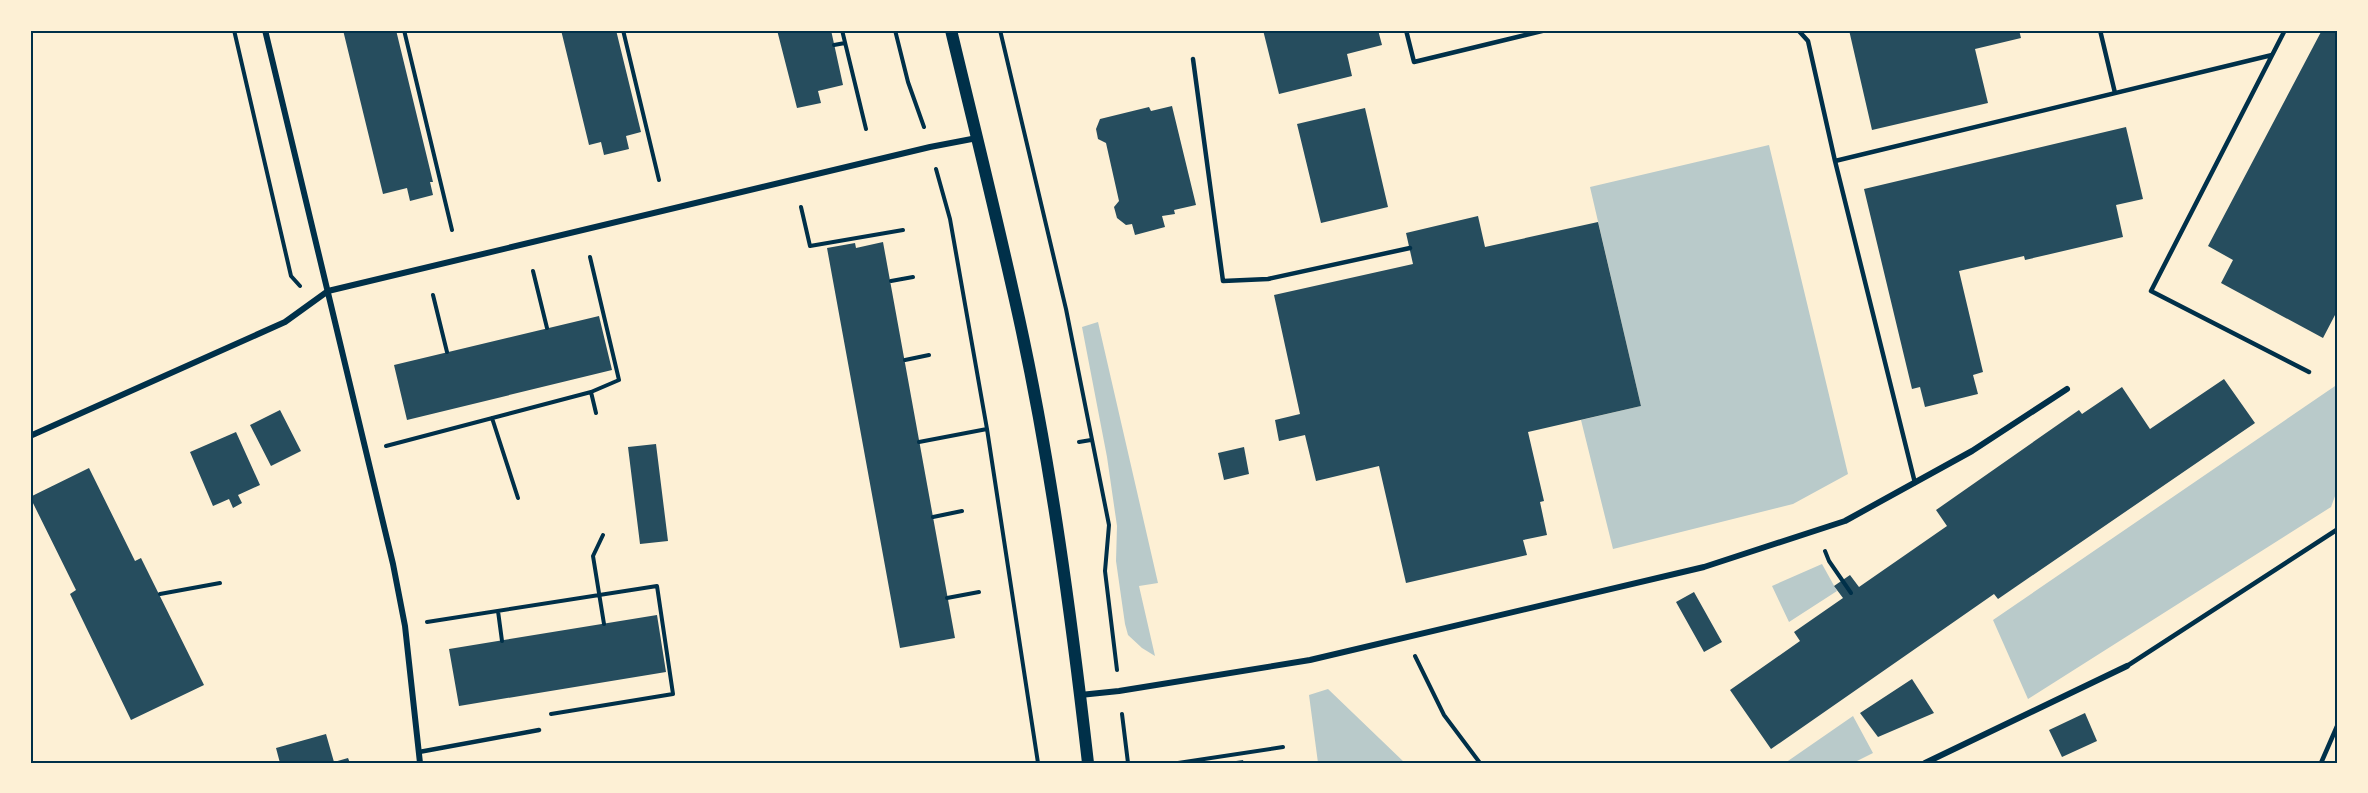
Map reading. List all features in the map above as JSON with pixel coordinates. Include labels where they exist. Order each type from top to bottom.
[{"type":"main road","points":[[951,30],[1019,319],[1038,418],[1080,695],[1088,763]]},
{"type":"street","points":[[265,30],[393,564],[405,626],[420,763]]},
{"type":"street","points":[[30,436],[285,322],[328,291],[930,147],[976,138]]},
{"type":"street","points":[[1080,695],[1119,691],[1310,660],[1704,567],[1845,521],[1972,451],[2067,389]]},
{"type":"street","points":[[1926,763],[2127,666]]},
{"type":"lane","points":[[1406,30],[1414,62],[1546,30]]},
{"type":"lane","points":[[1798,30],[1808,40],[1915,483]]},
{"type":"lane","points":[[2100,30],[2115,93]]},
{"type":"lane","points":[[2285,30],[2151,291],[2309,372]]},
{"type":"lane","points":[[1836,161],[2272,55]]},
{"type":"lane","points":[[1193,59],[1223,281],[1268,279],[1410,248]]},
{"type":"lane","points":[[2127,666],[2338,529]]},
{"type":"lane","points":[[2321,763],[2338,724]]},
{"type":"lane","points":[[419,752],[539,730]]},
{"type":"path","points":[[234,30],[291,276],[314,301]]},
{"type":"path","points":[[404,30],[452,230]]},
{"type":"path","points":[[623,30],[658,180]]},
{"type":"path","points":[[842,30],[866,129]]},
{"type":"path","points":[[895,30],[908,82],[930,147],[950,219],[987,429],[1038,763]]},
{"type":"path","points":[[1000,30],[1066,309],[1108,525],[1105,571],[1128,763]]},
{"type":"path","points":[[834,45],[845,43]]},
{"type":"path","points":[[801,207],[810,246],[903,230]]},
{"type":"path","points":[[365,452],[591,392],[620,380],[590,257]]},
{"type":"path","points":[[533,271],[547,328]]},
{"type":"path","points":[[891,282],[913,277]]},
{"type":"path","points":[[433,295],[447,352]]},
{"type":"path","points":[[905,360],[929,355]]},
{"type":"path","points":[[591,392],[596,413]]},
{"type":"path","points":[[492,418],[518,498]]},
{"type":"path","points":[[919,442],[987,429]]},
{"type":"path","points":[[1079,442],[1091,440]]},
{"type":"path","points":[[933,517],[962,511]]},
{"type":"path","points":[[1817,531],[1829,561],[1851,592]]},
{"type":"path","points":[[603,535],[593,556],[604,624]]},
{"type":"path","points":[[160,594],[220,583]]},
{"type":"path","points":[[405,626],[657,586],[674,694],[545,715]]},
{"type":"path","points":[[947,598],[979,592]]},
{"type":"path","points":[[498,611],[502,641]]},
{"type":"path","points":[[1406,637],[1444,715],[1480,763]]},
{"type":"path","points":[[1178,763],[1283,747]]},
{"type":"shaded area","points":[[1769,145],[1848,474],[1793,504],[1613,549],[1581,420],[1641,406],[1590,187]]},
{"type":"shaded area","points":[[1098,322],[1158,583],[1139,586],[1155,656],[1128,635],[1125,624],[1116,561],[1117,526],[1107,457],[1082,327]]},
{"type":"shaded area","points":[[2338,384],[2338,488],[2331,507],[2028,699],[1993,620]]},
{"type":"shaded area","points":[[1822,564],[1837,591],[1789,622],[1772,586]]},
{"type":"shaded area","points":[[1328,689],[1405,763],[1318,763],[1309,695]]},
{"type":"shaded area","points":[[1853,716],[1873,753],[1853,763],[1785,763]]},
{"type":"building","points":[[343,30],[396,30],[433,182],[430,182],[433,195],[410,201],[407,188],[383,194]]},
{"type":"building","points":[[561,30],[616,30],[641,132],[626,136],[629,149],[604,155],[601,142],[589,145]]},
{"type":"building","points":[[777,30],[831,30],[843,85],[818,91],[821,103],[797,108]]},
{"type":"building","points":[[1263,30],[1378,30],[1382,45],[1347,54],[1352,76],[1279,94]]},
{"type":"building","points":[[1849,30],[2019,30],[2021,38],[1975,49],[1988,103],[1872,130]]},
{"type":"building","points":[[2322,30],[2338,30],[2338,317],[2335,315],[2323,338],[2221,283],[2233,260],[2208,246]]},
{"type":"building","points":[[1172,106],[1196,205],[1174,210],[1175,214],[1162,216],[1165,227],[1135,235],[1132,224],[1126,225],[1117,218],[1114,207],[1119,201],[1106,143],[1098,139],[1096,129],[1100,119],[1149,107],[1151,111]]},
{"type":"building","points":[[1365,108],[1388,207],[1321,223],[1297,124]]},
{"type":"building","points":[[2126,127],[2143,199],[2116,205],[2123,237],[2025,260],[2024,256],[1959,271],[1983,372],[1973,375],[1978,394],[1925,407],[1920,387],[1912,389],[1864,189]]},
{"type":"building","points":[[1478,216],[1485,247],[1598,222],[1641,406],[1528,432],[1544,501],[1540,502],[1547,535],[1523,540],[1527,555],[1406,583],[1379,466],[1316,481],[1305,435],[1279,441],[1275,420],[1300,414],[1274,295],[1413,264],[1406,233]]},
{"type":"building","points":[[883,242],[955,638],[900,648],[827,248],[855,243],[856,248]]},
{"type":"building","points":[[599,316],[612,370],[407,420],[394,365]]},
{"type":"building","points":[[2224,379],[2255,423],[1998,599],[1994,594],[1771,749],[1730,690],[1800,641],[1794,632],[1843,598],[1834,586],[1850,575],[1859,587],[1947,526],[1936,510],[2079,410],[2082,414],[2122,387],[2150,429]]},
{"type":"building","points":[[280,410],[301,451],[271,466],[250,425]]},
{"type":"building","points":[[236,432],[260,485],[238,495],[242,503],[233,508],[229,499],[213,506],[190,452]]},
{"type":"building","points":[[656,444],[668,541],[640,544],[628,447]]},
{"type":"building","points":[[1244,447],[1249,474],[1224,480],[1218,453]]},
{"type":"building","points":[[89,468],[135,561],[141,558],[204,685],[131,720],[70,594],[76,590],[30,497]]},
{"type":"building","points":[[1694,592],[1722,642],[1704,652],[1676,602]]},
{"type":"building","points":[[657,615],[666,672],[459,706],[449,649]]},
{"type":"building","points":[[1912,679],[1934,713],[1878,737],[1860,713]]},
{"type":"building","points":[[2085,713],[2097,741],[2062,757],[2049,730]]},
{"type":"building","points":[[326,734],[334,762],[348,758],[350,763],[280,763],[276,748]]},
{"type":"building","points":[[1243,760],[1244,763],[1229,763],[1229,762]]}]
